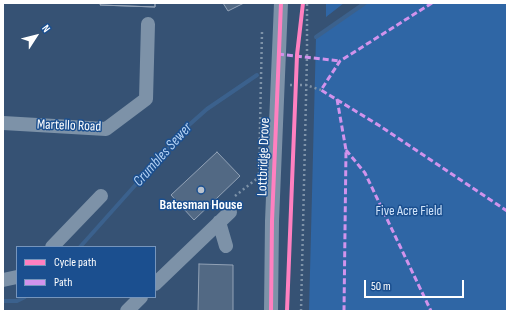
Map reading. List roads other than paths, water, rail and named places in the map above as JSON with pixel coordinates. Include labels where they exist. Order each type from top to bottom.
[{"type":"street","name":"Lottbridge Drove","points":[[271,311],[277,84],[281,3]]},
{"type":"street","name":"Martello Road","points":[[3,123],[106,129],[146,98],[148,24]]},
{"type":"street","points":[[53,246],[101,196]]},
{"type":"street","points":[[156,283],[230,212]]},
{"type":"street","points":[[219,222],[226,246]]},
{"type":"street","points":[[3,280],[16,277]]},
{"type":"street","points":[[127,311],[140,298]]},
{"type":"waterway","name":"Crumbles Sewer","points":[[316,37],[365,3]]},
{"type":"waterway","name":"Crumbles Sewer","points":[[81,246],[189,125],[207,109],[257,75]]},
{"type":"waterway","name":"Crumbles Sewer","points":[[3,301],[17,301],[23,298]]},
{"type":"place","name":"Batesman House","points":[[201,190]]},
{"type":"park label","name":"Five Acre Field","points":[[409,211]]}]
